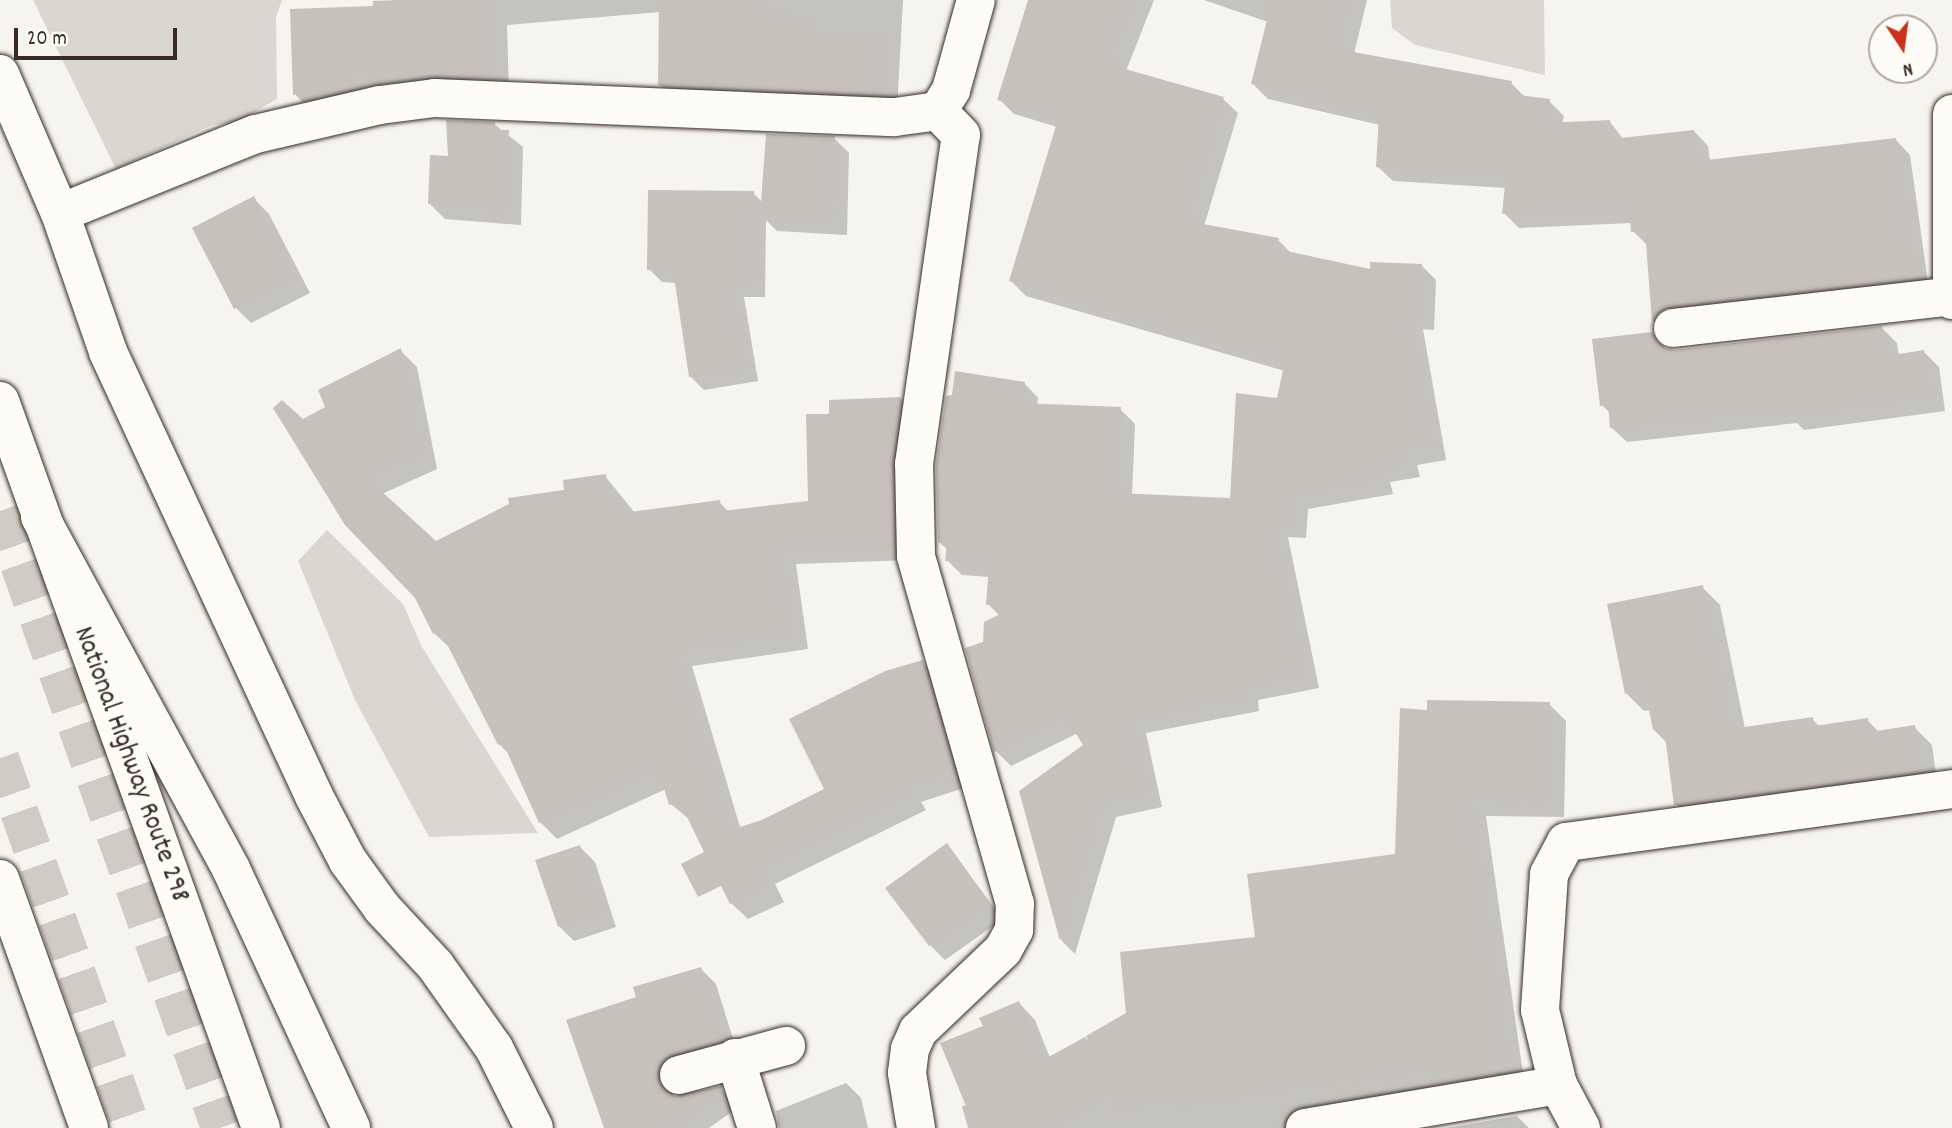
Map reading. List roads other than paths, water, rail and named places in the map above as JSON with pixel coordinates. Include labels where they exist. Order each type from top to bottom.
[{"type":"main road","points":[[938,111],[951,90],[976,0]]},
{"type":"main road","points":[[0,74],[60,213],[108,352],[348,861],[382,908],[435,965],[494,1048],[534,1128]]},
{"type":"main road","points":[[60,213],[256,134],[394,103],[435,98],[894,117],[938,111]]},
{"type":"main road","points":[[916,1128],[907,1073],[910,1049],[918,1031],[1003,950],[1014,930],[1015,904],[916,556],[914,464],[961,135],[938,111]]},
{"type":"main road","points":[[1673,328],[1952,298],[1952,114]]},
{"type":"main road","name":"National Highway Route 298","points":[[0,401],[261,1128]]},
{"type":"main road","points":[[40,517],[232,869],[351,1128]]},
{"type":"main road","points":[[1581,1128],[1558,1085],[1540,997],[1549,874],[1566,842],[1952,789]]},
{"type":"main road","points":[[0,879],[89,1128]]},
{"type":"main road","points":[[679,1075],[786,1046]]},
{"type":"main road","points":[[735,1058],[757,1128]]},
{"type":"main road","points":[[1306,1128],[1558,1085]]},
{"type":"tunnel","points":[[0,511],[220,1128]]},
{"type":"tunnel","points":[[0,758],[132,1128]]}]
